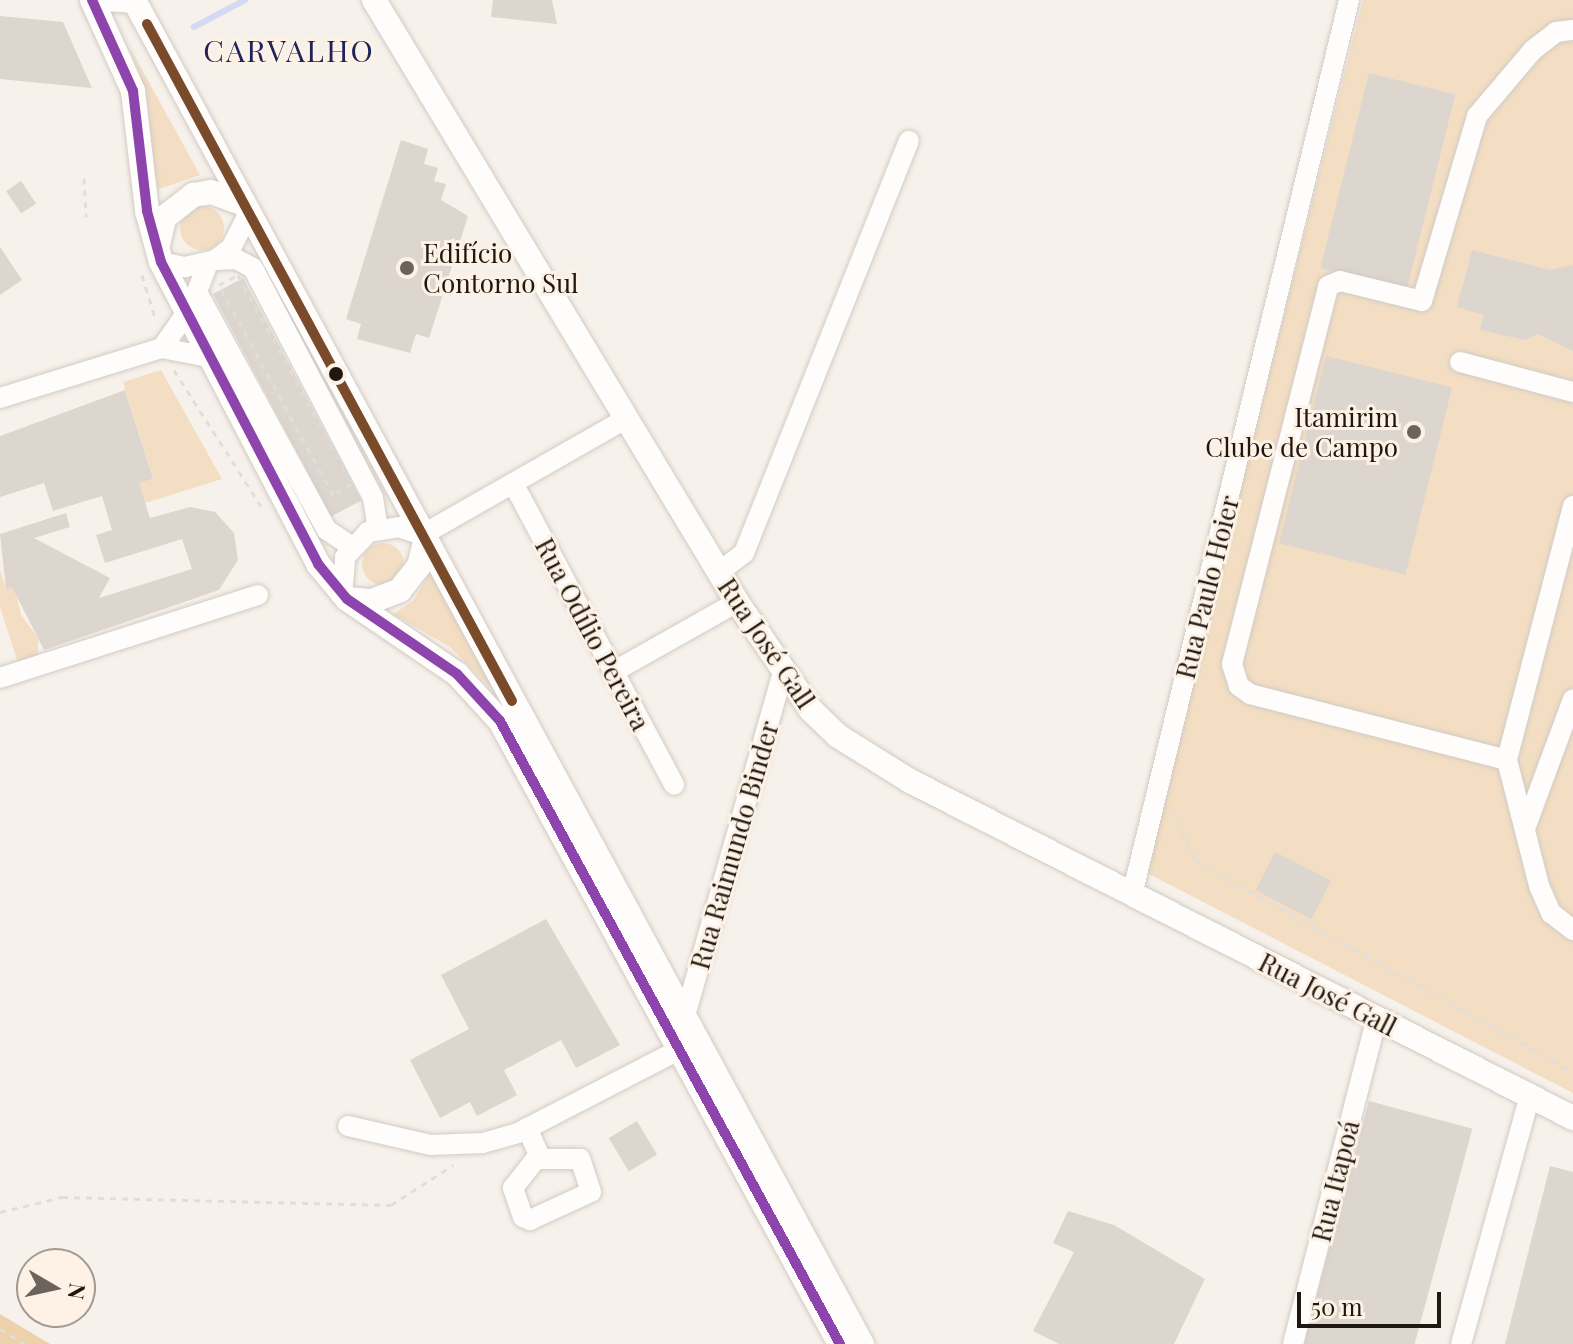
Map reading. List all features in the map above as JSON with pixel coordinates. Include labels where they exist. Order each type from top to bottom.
[{"type":"main road","points":[[92,0],[133,91],[159,257],[208,357],[344,597],[457,674],[500,721],[840,1344]]},
{"type":"main road","name":"Rua José Gall","points":[[374,0],[737,602],[811,710],[870,759],[1573,1118]]},
{"type":"main road","points":[[135,1],[862,1344]]},
{"type":"main road","points":[[159,257],[165,217],[185,199],[211,192],[246,208]]},
{"type":"main road","points":[[344,597],[380,599],[400,590],[419,566],[423,538]]},
{"type":"street","points":[[92,0],[135,1]]},
{"type":"street","name":"Rua Paulo Hoier","points":[[1132,895],[1349,0]]},
{"type":"street","points":[[1507,760],[1250,694],[1239,686],[1232,664],[1328,286],[1340,281],[1422,301],[1477,116],[1533,50],[1556,32],[1573,30]]},
{"type":"street","points":[[719,572],[744,553],[909,141]]},
{"type":"street","points":[[246,208],[231,248],[212,261],[197,292],[327,530],[351,546]]},
{"type":"street","points":[[159,257],[253,268],[373,498],[378,528]]},
{"type":"street","points":[[164,354],[185,315]]},
{"type":"street","points":[[0,398],[164,354],[208,357]]},
{"type":"street","points":[[1460,362],[1573,392]]},
{"type":"street","points":[[344,597],[351,546],[378,528],[423,538],[627,418]]},
{"type":"street","name":"Rua Odílio Pereira","points":[[513,483],[674,785]]},
{"type":"street","points":[[1573,506],[1507,760],[1539,886],[1551,913],[1573,930]]},
{"type":"street","points":[[0,678],[258,595]]},
{"type":"street","points":[[613,672],[737,602]]},
{"type":"street","name":"Rua Raimundo Binder","points":[[685,1016],[783,673]]},
{"type":"street","points":[[1526,826],[1573,699]]},
{"type":"street","name":"Rua Itapoá","points":[[1293,1344],[1377,1018]]},
{"type":"street","points":[[348,1126],[464,1146],[527,1128],[679,1050]]},
{"type":"street","points":[[1461,1344],[1530,1096]]},
{"type":"street","points":[[527,1128],[537,1159]]},
{"type":"path","points":[[84,178],[86,217]]},
{"type":"path","points":[[238,275],[352,484],[333,495],[219,285],[238,275]]},
{"type":"path","points":[[164,354],[268,519]]},
{"type":"path","points":[[1169,804],[1196,861],[1573,1072]]},
{"type":"path","points":[[0,1212],[62,1197],[391,1205],[450,1171],[464,1146]]},
{"type":"path","points":[[0,1329],[25,1344]]},
{"type":"shaded area","name":"Itamirim Clube de Campo","points":[[1363,0],[1573,0],[1573,1093],[1149,874],[1146,864]]},
{"type":"shaded area","points":[[129,46],[200,175],[156,190],[146,92]]},
{"type":"shaded area","points":[[202,206],[218,212],[224,228],[218,244],[202,250],[186,244],[180,228],[186,212]]},
{"type":"shaded area","points":[[161,370],[222,479],[145,503],[139,483],[153,479],[123,382]]},
{"type":"shaded area","points":[[383,543],[398,549],[404,564],[398,579],[383,585],[368,579],[362,564],[368,549]]},
{"type":"shaded area","points":[[433,568],[499,696],[450,647],[393,614],[413,601]]},
{"type":"shaded area","points":[[0,570],[6,588],[15,586],[21,615],[38,638],[38,661],[19,666],[0,607]]},
{"type":"shaded area","points":[[0,1314],[16,1324],[16,1328],[23,1328],[50,1344],[0,1344]]},
{"type":"building","points":[[493,0],[552,0],[557,24],[491,17]]},
{"type":"building","points":[[0,16],[63,22],[92,88],[0,79]]},
{"type":"building","points":[[1369,73],[1455,95],[1407,290],[1320,268]]},
{"type":"building","name":"Edifício Contorno Sul","points":[[401,140],[428,149],[424,164],[438,168],[434,181],[446,184],[441,200],[468,216],[429,338],[416,334],[410,353],[357,339],[361,324],[346,319]]},
{"type":"building","points":[[21,181],[36,203],[21,213],[6,191]]},
{"type":"building","points":[[0,247],[22,280],[0,295]]},
{"type":"building","points":[[1472,250],[1550,270],[1573,265],[1573,351],[1538,334],[1525,340],[1480,330],[1484,315],[1457,307]]},
{"type":"building","points":[[243,278],[361,501],[331,516],[213,294]]},
{"type":"building","points":[[1326,356],[1452,387],[1405,575],[1279,543]]},
{"type":"building","points":[[125,390],[153,479],[139,483],[150,518],[190,507],[215,512],[234,533],[238,560],[219,590],[44,650],[12,587],[6,589],[0,534],[66,513],[70,527],[34,538],[110,578],[99,598],[192,569],[182,539],[105,563],[96,535],[112,530],[102,496],[53,511],[44,483],[0,497],[0,436]]},
{"type":"building","points":[[1275,852],[1331,881],[1312,919],[1255,890]]},
{"type":"building","points":[[546,919],[620,1045],[576,1068],[561,1040],[504,1070],[517,1095],[477,1116],[470,1102],[440,1118],[410,1060],[469,1029],[441,975]]},
{"type":"building","points":[[1369,1101],[1472,1129],[1415,1344],[1304,1343]]},
{"type":"building","points":[[637,1121],[657,1154],[629,1171],[609,1138]]},
{"type":"building","points":[[1550,1166],[1573,1172],[1573,1344],[1505,1344]]},
{"type":"building","points":[[1068,1211],[1114,1225],[1205,1279],[1174,1344],[1059,1344],[1033,1331],[1074,1252],[1053,1243]]},
{"type":"waterway","points":[[194,27],[245,0]]},
{"type":"transit line","points":[[92,0],[133,91],[147,211],[161,262],[318,564],[347,599],[457,674],[500,721],[840,1344]]},
{"type":"transit line","points":[[147,24],[512,701]]},
{"type":"place","name":"Edifício Contorno Sul","points":[[407,268]]},
{"type":"place","name":"Itamirim Clube de Campo","points":[[1414,432]]},
{"type":"district","name":"CARVALHO","points":[[289,50]]}]
